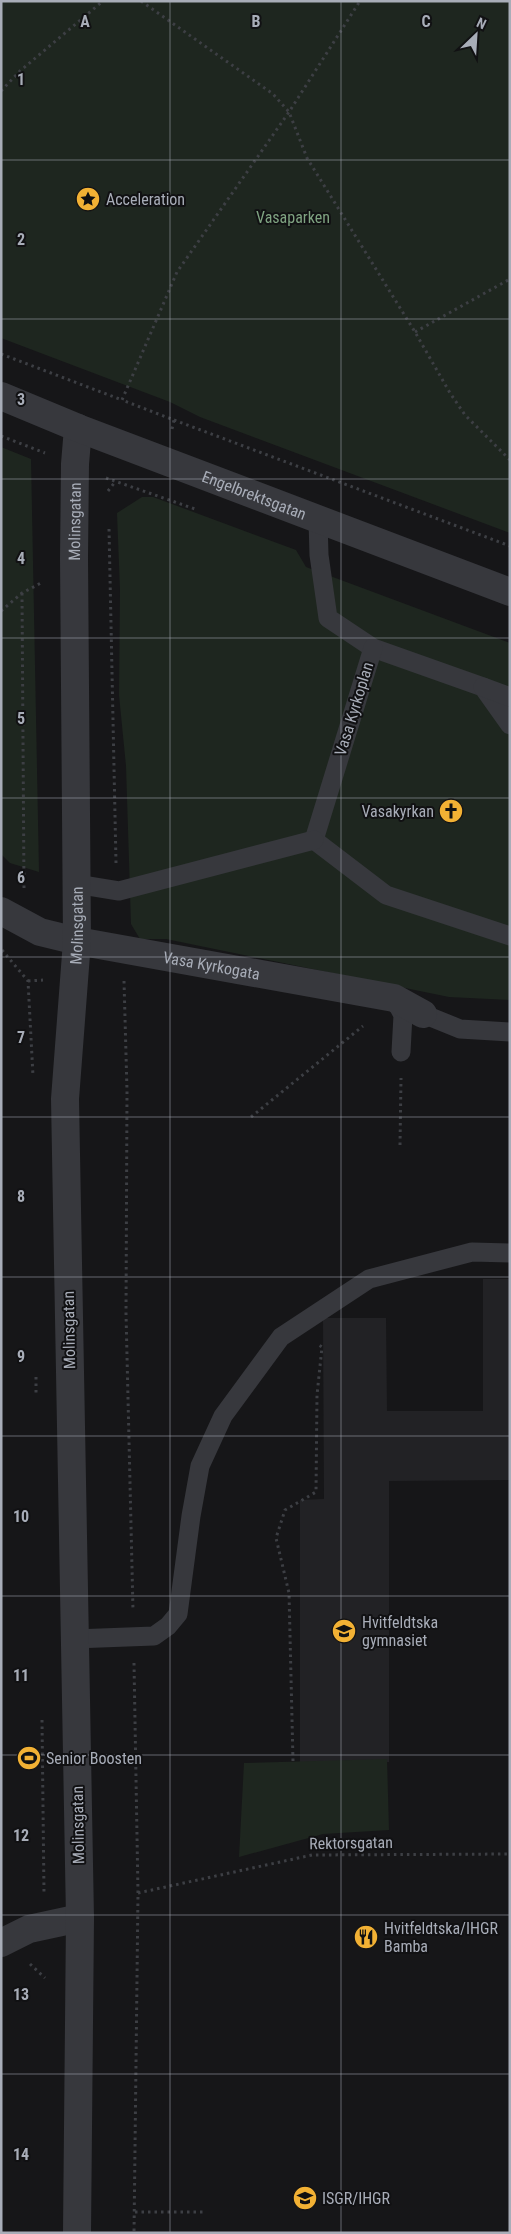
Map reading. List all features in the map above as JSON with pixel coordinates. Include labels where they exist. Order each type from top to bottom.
[{"type":"street","name":"Engelbrektsgatan","points":[[1,396],[78,428],[510,592]]},
{"type":"street","name":"Molinsgatan","points":[[77,2233],[80,1918],[65,1099],[77,941],[74,499],[78,428]]},
{"type":"street","name":"Vasa Kyrkogata","points":[[12,904],[40,932],[407,1009]]},
{"type":"street","points":[[1,1943],[29,1929],[80,1918]]},
{"type":"lane","points":[[318,520],[319,555],[328,618],[373,648]]},
{"type":"lane","name":"Vasa Kyrkoplan","points":[[314,840],[373,648],[510,697]]},
{"type":"lane","points":[[483,687],[510,725]]},
{"type":"lane","points":[[76,884],[119,891],[314,840],[386,895],[510,936]]},
{"type":"lane","points":[[401,1052],[407,1009],[460,1029],[510,1032]]},
{"type":"lane","points":[[74,1639],[154,1636],[168,1626],[178,1614],[200,1466],[223,1416],[281,1337],[369,1278],[472,1252],[510,1253]]},
{"type":"path","points":[[1,91],[20,71],[103,1]]},
{"type":"path","points":[[141,1],[273,94],[290,112],[308,158],[465,415],[510,460]]},
{"type":"path","points":[[122,400],[177,272],[290,112],[360,1]]},
{"type":"path","points":[[415,332],[510,280]]},
{"type":"path","points":[[1,354],[510,546]]},
{"type":"path","points":[[151,494],[165,461],[174,420]]},
{"type":"path","points":[[105,494],[116,482]]},
{"type":"path","points":[[108,524],[114,848],[119,891]]},
{"type":"path","points":[[1,611],[22,593],[41,583]]},
{"type":"path","points":[[12,904],[22,593]]},
{"type":"path","points":[[123,948],[127,1090],[126,1313],[138,1893],[134,2233]]},
{"type":"path","points":[[1,949],[28,981],[33,1078]]},
{"type":"path","points":[[251,1117],[381,1011],[407,1009]]},
{"type":"path","points":[[400,1145],[401,1052]]},
{"type":"path","points":[[288,1332],[322,1346],[317,1395],[316,1492],[285,1510],[276,1538],[289,1593],[293,1762]]},
{"type":"path","points":[[36,1372],[36,1401]]},
{"type":"path","points":[[42,1718],[44,1898]]},
{"type":"path","name":"Rektorsgatan","points":[[138,1893],[312,1855],[510,1854]]},
{"type":"path","points":[[27,1962],[45,1976],[45,1986]]},
{"type":"path","points":[[135,2212],[204,2212]]},
{"type":"shaded area","name":"Hvitfeldtska gymnasiet","points":[[483,1279],[510,1279],[510,1480],[389,1481],[389,1762],[300,1762],[300,1500],[324,1499],[323,1318],[386,1318],[387,1411],[483,1411]]},
{"type":"green space","name":"Vasaparken","points":[[1,1],[510,1],[510,533],[200,417],[170,402],[1,338]]},
{"type":"green space","points":[[1,447],[31,459],[39,872],[10,863],[1,854]]},
{"type":"green space","points":[[142,497],[153,497],[296,550],[306,567],[510,643],[510,1000],[449,997],[166,939],[140,939],[131,924],[126,766],[119,695],[120,590],[117,513]]},
{"type":"green space","points":[[387,1759],[389,1830],[323,1834],[239,1857],[244,1763]]},
{"type":"place","name":"Acceleration","points":[[88,199]]},
{"type":"place","name":"Vasakyrkan","points":[[451,811]]},
{"type":"place","name":"Hvitfeldtska gymnasiet","points":[[344,1631]]},
{"type":"place","name":"Senior Boosten","points":[[29,1758]]},
{"type":"place","name":"Hvitfeldtska/IHGR Bamba","points":[[366,1937]]},
{"type":"place","name":"ISGR/IHGR","points":[[305,2198]]}]
